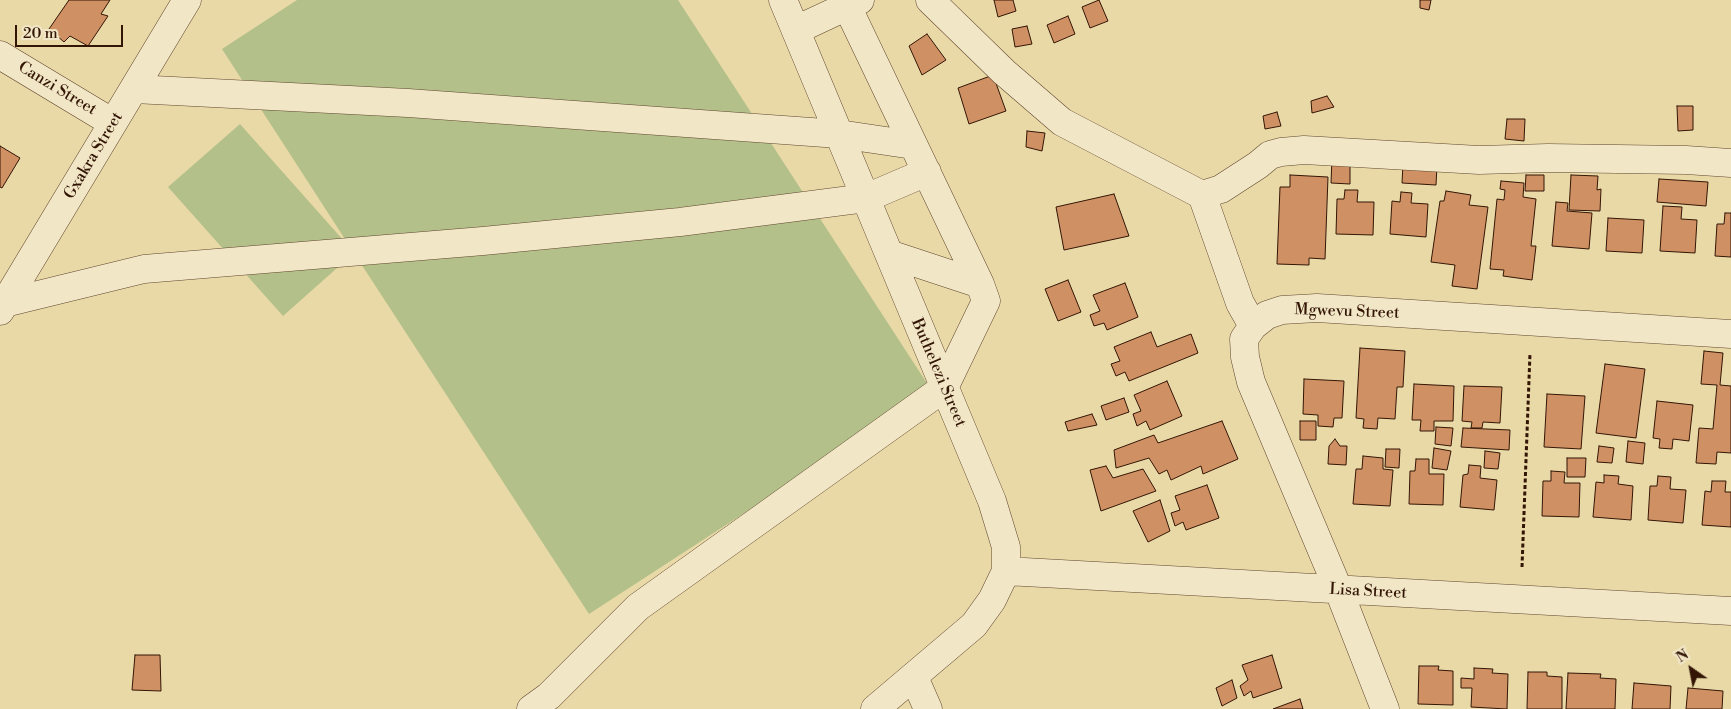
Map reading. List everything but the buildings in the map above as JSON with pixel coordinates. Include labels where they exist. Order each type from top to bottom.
[{"type":"street","name":"Gxakra Street","points":[[3,307],[187,0]]},
{"type":"street","name":"Buthelezi Street","points":[[783,0],[992,501],[1006,547],[1006,571],[992,600],[974,625],[914,678],[875,709]]},
{"type":"street","points":[[930,0],[1004,72],[1062,122],[1202,195],[1240,303],[1253,326],[1244,339],[1245,357],[1251,382],[1339,591],[1384,709]]},
{"type":"street","points":[[531,709],[549,696],[638,607],[944,388],[986,302],[980,284],[914,145],[851,2],[796,30]]},
{"type":"street","name":"Canzi Street","points":[[0,55],[113,123]]},
{"type":"street","points":[[134,89],[418,104],[839,134],[914,145]]},
{"type":"street","points":[[1202,195],[1221,189],[1270,155],[1304,150],[1479,160],[1548,158],[1686,160],[1731,163]]},
{"type":"street","points":[[3,307],[144,269],[483,241],[680,222],[866,198],[927,172]]},
{"type":"street","points":[[889,254],[980,284]]},
{"type":"street","name":"Mgwevu Street","points":[[1253,326],[1267,315],[1282,310],[1317,308],[1731,334]]},
{"type":"street","name":"Lisa Street","points":[[1006,571],[1339,591],[1731,611]]},
{"type":"street","points":[[914,678],[928,709]]},
{"type":"path","points":[[1520,600],[1532,323]]},
{"type":"green space","points":[[297,0],[678,0],[932,391],[589,614],[354,253],[283,316],[168,187],[240,124],[352,250],[222,49]]}]
